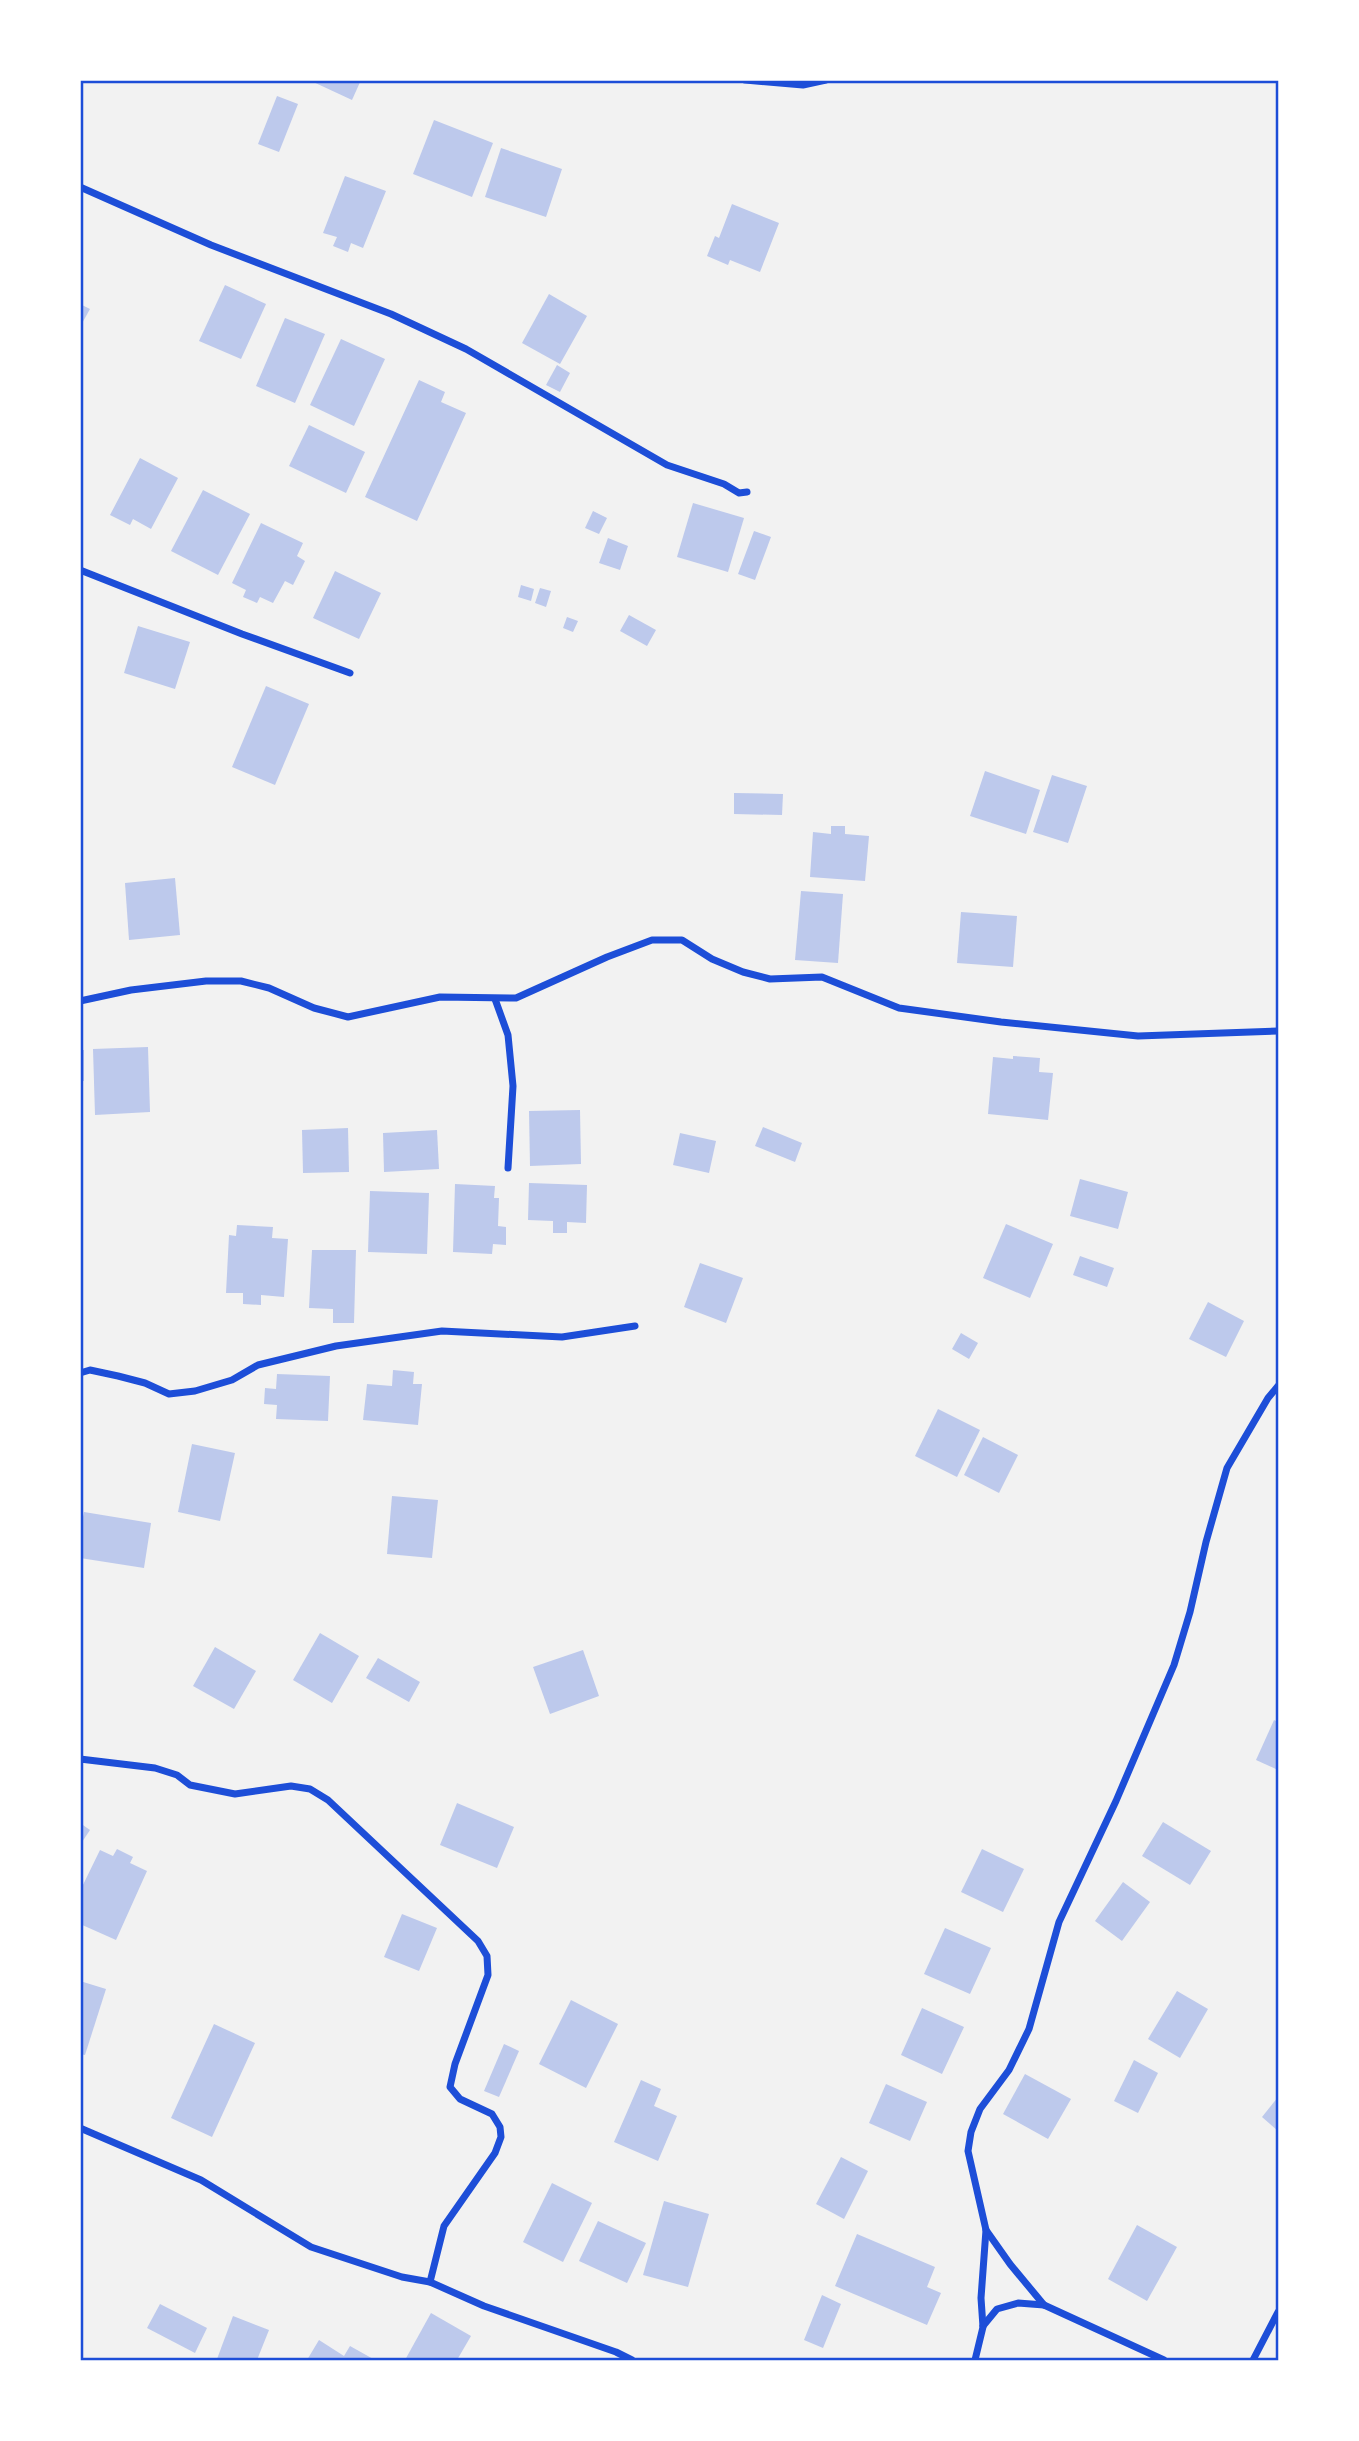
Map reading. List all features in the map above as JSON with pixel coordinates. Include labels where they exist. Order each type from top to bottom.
[{"type":"street","points":[[744,80],[803,85],[826,80]]},
{"type":"street","points":[[80,187],[211,246],[391,314],[466,349],[667,465],[724,484],[739,492],[747,492]]},
{"type":"street","points":[[80,570],[350,673]]},
{"type":"street","points":[[80,1001],[131,990],[206,981],[242,981],[269,988],[314,1008],[348,1017],[440,997],[516,998],[652,940],[682,940],[712,959],[743,972],[771,979],[822,977],[899,1007],[1001,1022],[1138,1036],[1279,1031]]},
{"type":"street","points":[[495,999],[508,1035],[513,1086],[508,1168]]},
{"type":"street","points":[[80,1373],[90,1370],[118,1376],[145,1383],[169,1394],[195,1391],[233,1380],[258,1365],[349,1344],[442,1331],[562,1337],[635,1326]]},
{"type":"street","points":[[975,2361],[983,2327],[981,2298],[986,2230],[968,2151],[971,2132],[980,2109],[1009,2070],[1029,2029],[1059,1922],[1116,1801],[1174,1665],[1227,1468],[1253,1420],[1279,1386]]},
{"type":"street","points":[[80,1759],[155,1768],[177,1775],[190,1785],[235,1794],[291,1786],[310,1788],[328,1800],[478,1941],[487,1956],[488,1975],[455,2064],[450,2087],[460,2099],[492,2113],[500,2127],[501,2137],[495,2152],[444,2226],[430,2282]]},
{"type":"street","points":[[80,2128],[201,2180],[311,2247],[402,2277],[430,2282],[484,2306],[616,2352],[632,2361]]},
{"type":"street","points":[[986,2230],[1044,2305]]},
{"type":"street","points":[[983,2327],[997,2309],[1018,2303],[1044,2305],[1164,2361]]},
{"type":"street","points":[[1253,2361],[1279,2312]]},
{"type":"building","points":[[309,80],[361,80],[352,100]]},
{"type":"building","points":[[277,96],[298,104],[279,152],[258,144]]},
{"type":"building","points":[[434,120],[493,143],[472,197],[413,174]]},
{"type":"building","points":[[501,148],[562,169],[546,217],[485,197]]},
{"type":"building","points":[[345,176],[386,191],[363,248],[351,243],[348,252],[333,246],[337,237],[323,233]]},
{"type":"building","points":[[732,204],[779,223],[760,272],[730,260],[728,265],[707,256],[715,236],[719,238]]},
{"type":"building","points":[[225,285],[266,304],[241,359],[199,341]]},
{"type":"building","points":[[549,294],[587,316],[560,364],[522,343]]},
{"type":"building","points":[[80,304],[90,309],[80,327]]},
{"type":"building","points":[[285,318],[325,334],[295,403],[256,386]]},
{"type":"building","points":[[341,339],[385,359],[354,426],[310,405]]},
{"type":"building","points":[[557,365],[570,373],[560,392],[546,385]]},
{"type":"building","points":[[419,380],[445,392],[441,402],[466,413],[417,521],[365,497]]},
{"type":"building","points":[[309,425],[365,452],[346,493],[289,466]]},
{"type":"building","points":[[140,458],[178,478],[151,529],[133,519],[130,525],[110,515]]},
{"type":"building","points":[[203,490],[250,514],[218,575],[171,551]]},
{"type":"building","points":[[693,503],[744,518],[728,572],[677,557]]},
{"type":"building","points":[[593,511],[607,518],[599,534],[585,528]]},
{"type":"building","points":[[261,523],[303,543],[297,556],[305,561],[293,585],[285,581],[273,603],[260,597],[257,603],[243,597],[246,590],[232,583]]},
{"type":"building","points":[[754,531],[771,537],[755,580],[738,574]]},
{"type":"building","points":[[608,538],[628,546],[620,570],[599,563]]},
{"type":"building","points":[[335,571],[381,593],[359,639],[313,618]]},
{"type":"building","points":[[521,585],[534,589],[531,601],[518,597]]},
{"type":"building","points":[[540,588],[551,591],[546,607],[535,603]]},
{"type":"building","points":[[629,615],[656,630],[647,646],[620,631]]},
{"type":"building","points":[[567,617],[578,621],[573,632],[563,628]]},
{"type":"building","points":[[138,626],[190,642],[175,689],[124,673]]},
{"type":"building","points":[[266,686],[309,704],[275,785],[232,767]]},
{"type":"building","points":[[985,771],[1040,790],[1026,834],[970,816]]},
{"type":"building","points":[[1052,775],[1087,786],[1068,843],[1033,832]]},
{"type":"building","points":[[734,793],[783,794],[782,815],[734,814]]},
{"type":"building","points":[[831,826],[845,826],[845,834],[869,836],[865,881],[810,877],[813,832],[831,834]]},
{"type":"building","points":[[175,878],[180,935],[129,940],[125,883]]},
{"type":"building","points":[[801,891],[843,894],[838,963],[795,960]]},
{"type":"building","points":[[961,912],[1017,916],[1013,967],[957,963]]},
{"type":"building","points":[[148,1047],[150,1112],[95,1115],[93,1049]]},
{"type":"building","points":[[80,1050],[84,1050],[84,1081],[80,1081]]},
{"type":"building","points":[[1013,1056],[1040,1058],[1039,1072],[1053,1073],[1048,1120],[988,1114],[993,1057],[1013,1059]]},
{"type":"building","points":[[580,1110],[581,1164],[530,1166],[529,1111]]},
{"type":"building","points":[[763,1127],[802,1143],[795,1162],[755,1146]]},
{"type":"building","points":[[348,1128],[349,1172],[303,1173],[302,1130]]},
{"type":"building","points":[[437,1130],[439,1169],[384,1172],[383,1133]]},
{"type":"building","points":[[680,1133],[716,1141],[709,1173],[673,1165]]},
{"type":"building","points":[[1080,1179],[1128,1192],[1118,1229],[1070,1216]]},
{"type":"building","points":[[529,1183],[587,1185],[586,1223],[567,1222],[567,1233],[553,1233],[553,1221],[528,1220]]},
{"type":"building","points":[[455,1184],[495,1186],[494,1198],[499,1198],[498,1226],[506,1227],[506,1245],[493,1244],[492,1254],[453,1252]]},
{"type":"building","points":[[370,1191],[429,1193],[427,1254],[368,1252]]},
{"type":"building","points":[[1006,1224],[1053,1244],[1030,1298],[983,1278]]},
{"type":"building","points":[[237,1225],[273,1227],[272,1238],[288,1239],[284,1297],[261,1295],[261,1305],[243,1304],[243,1293],[226,1293],[229,1235],[236,1236]]},
{"type":"building","points":[[312,1250],[356,1250],[354,1323],[333,1323],[333,1309],[309,1308]]},
{"type":"building","points":[[1080,1256],[1114,1268],[1107,1287],[1073,1275]]},
{"type":"building","points":[[700,1263],[743,1278],[726,1323],[684,1307]]},
{"type":"building","points":[[1208,1302],[1244,1321],[1226,1357],[1189,1339]]},
{"type":"building","points":[[961,1333],[978,1343],[969,1359],[952,1349]]},
{"type":"building","points":[[393,1370],[414,1372],[413,1384],[422,1384],[418,1425],[363,1420],[367,1384],[392,1386]]},
{"type":"building","points":[[277,1374],[330,1376],[328,1421],[276,1419],[277,1405],[264,1404],[265,1388],[276,1389]]},
{"type":"building","points":[[938,1409],[980,1430],[957,1477],[915,1456]]},
{"type":"building","points":[[983,1437],[1018,1455],[999,1493],[964,1475]]},
{"type":"building","points":[[192,1444],[235,1453],[220,1521],[178,1512]]},
{"type":"building","points":[[392,1496],[438,1500],[432,1558],[387,1554]]},
{"type":"building","points":[[84,1512],[151,1523],[144,1568],[80,1558],[80,1532]]},
{"type":"building","points":[[320,1633],[359,1656],[332,1703],[293,1680]]},
{"type":"building","points":[[215,1647],[256,1671],[234,1709],[193,1686]]},
{"type":"building","points":[[583,1650],[599,1696],[550,1714],[533,1667]]},
{"type":"building","points":[[378,1658],[420,1682],[409,1702],[366,1678]]},
{"type":"building","points":[[1274,1720],[1278,1722],[1278,1770],[1256,1760]]},
{"type":"building","points":[[457,1803],[514,1827],[497,1868],[440,1845]]},
{"type":"building","points":[[1163,1822],[1211,1851],[1190,1885],[1142,1856]]},
{"type":"building","points":[[80,1823],[90,1830],[80,1845]]},
{"type":"building","points":[[117,1849],[133,1857],[130,1863],[147,1871],[116,1940],[80,1924],[80,1891],[100,1850],[113,1856]]},
{"type":"building","points":[[982,1849],[1024,1869],[1003,1912],[961,1892]]},
{"type":"building","points":[[1123,1882],[1150,1902],[1122,1941],[1095,1921]]},
{"type":"building","points":[[402,1914],[437,1928],[419,1971],[384,1957]]},
{"type":"building","points":[[945,1928],[991,1948],[970,1994],[924,1974]]},
{"type":"building","points":[[80,1981],[106,1989],[85,2055],[80,2054]]},
{"type":"building","points":[[1177,1991],[1208,2009],[1180,2058],[1148,2039]]},
{"type":"building","points":[[571,2000],[618,2024],[586,2088],[539,2064]]},
{"type":"building","points":[[922,2008],[964,2027],[942,2074],[901,2055]]},
{"type":"building","points":[[214,2024],[255,2043],[212,2137],[171,2118]]},
{"type":"building","points":[[504,2044],[519,2051],[499,2097],[484,2091]]},
{"type":"building","points":[[1134,2060],[1158,2073],[1138,2113],[1114,2101]]},
{"type":"building","points":[[1025,2074],[1071,2099],[1048,2139],[1003,2114]]},
{"type":"building","points":[[641,2080],[661,2089],[654,2106],[677,2116],[658,2161],[614,2142]]},
{"type":"building","points":[[886,2084],[927,2102],[910,2141],[869,2123]]},
{"type":"building","points":[[1278,2097],[1278,2131],[1262,2117]]},
{"type":"building","points":[[841,2157],[868,2171],[844,2219],[816,2204]]},
{"type":"building","points":[[552,2183],[592,2203],[563,2262],[523,2242]]},
{"type":"building","points":[[664,2201],[709,2214],[688,2287],[643,2275]]},
{"type":"building","points":[[598,2221],[646,2243],[627,2283],[579,2261]]},
{"type":"building","points":[[1137,2225],[1177,2247],[1147,2301],[1108,2279]]},
{"type":"building","points":[[857,2234],[935,2267],[927,2287],[941,2293],[927,2325],[835,2286]]},
{"type":"building","points":[[822,2295],[841,2304],[823,2348],[804,2340]]},
{"type":"building","points":[[160,2304],[207,2328],[195,2353],[147,2328]]},
{"type":"building","points":[[431,2313],[471,2336],[457,2360],[405,2360]]},
{"type":"building","points":[[233,2316],[269,2330],[257,2360],[217,2359]]},
{"type":"building","points":[[319,2340],[344,2356],[350,2346],[375,2360],[307,2360]]}]
